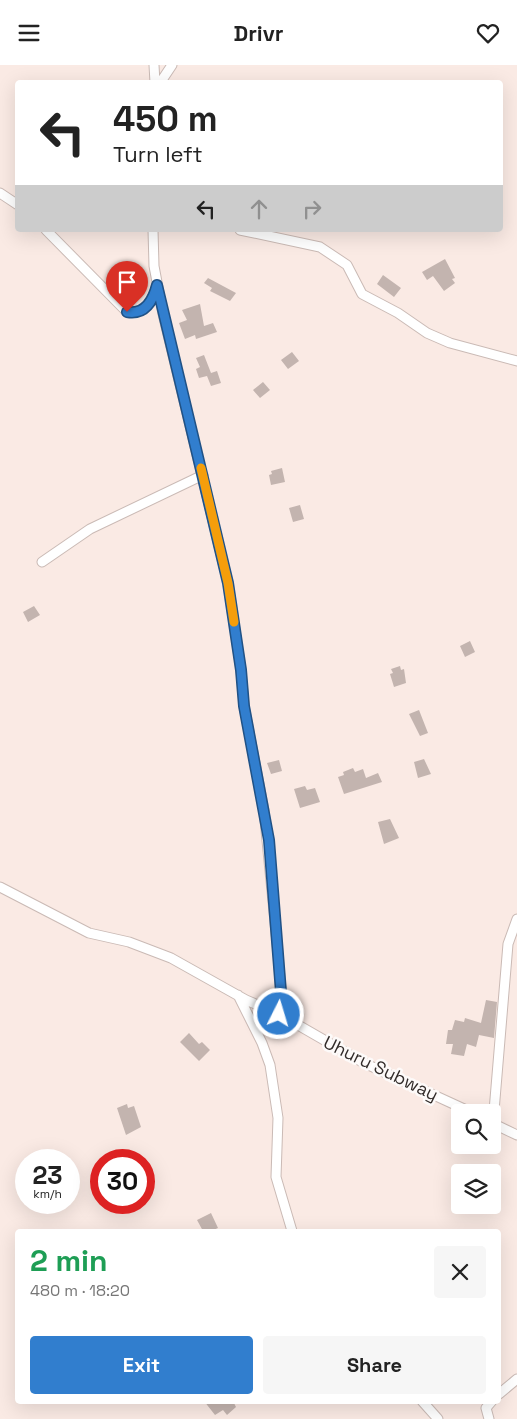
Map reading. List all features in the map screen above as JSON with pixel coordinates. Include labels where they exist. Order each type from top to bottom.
[{"type":"street","points":[[154,65],[155,80]]},
{"type":"street","points":[[162,80],[172,65]]},
{"type":"street","points":[[0,193],[15,203]]},
{"type":"street","points":[[48,232],[127,312],[135,312],[149,305],[153,300],[157,285]]},
{"type":"street","points":[[153,232],[154,266],[157,285],[228,583],[241,670],[244,706],[268,833],[281,992],[279,1014]]},
{"type":"street","points":[[249,232],[320,247],[347,265],[362,294],[398,313],[427,333],[450,343],[517,361]]},
{"type":"street","points":[[42,562],[90,529],[203,475]]},
{"type":"street","name":"Uhuru Subway","points":[[0,887],[89,933],[129,942],[163,954],[208,977],[237,995],[279,1014],[364,1063],[453,1104]]},
{"type":"street","points":[[495,1104],[508,945],[517,919]]},
{"type":"street","points":[[237,995],[262,1043],[270,1065],[278,1118],[276,1177],[291,1229]]},
{"type":"street","points":[[501,1127],[517,1135]]},
{"type":"street","points":[[501,1392],[517,1379]]},
{"type":"street","points":[[425,1404],[438,1419]]},
{"type":"street","points":[[489,1404],[486,1408],[489,1419]]},
{"type":"building","points":[[445,259],[455,278],[452,279],[455,283],[444,291],[433,276],[427,280],[422,272]]},
{"type":"building","points":[[383,275],[401,288],[394,297],[377,284]]},
{"type":"building","points":[[208,278],[236,293],[230,301],[210,291],[212,288],[204,283]]},
{"type":"building","points":[[200,304],[204,326],[213,323],[217,332],[196,339],[195,335],[185,339],[179,323],[187,320],[182,310]]},
{"type":"building","points":[[292,352],[299,361],[288,369],[281,360]]},
{"type":"building","points":[[204,355],[211,373],[217,371],[221,383],[211,386],[207,376],[199,378],[196,369],[200,367],[196,358]]},
{"type":"building","points":[[263,382],[270,390],[260,398],[253,390]]},
{"type":"building","points":[[282,468],[285,482],[271,485],[269,475],[272,474],[271,471]]},
{"type":"building","points":[[300,505],[304,519],[293,522],[289,508]]},
{"type":"building","points":[[34,606],[40,615],[28,622],[23,612]]},
{"type":"building","points":[[470,641],[475,652],[465,657],[460,646]]},
{"type":"building","points":[[400,666],[401,670],[404,669],[406,683],[394,687],[390,674],[393,673],[391,669]]},
{"type":"building","points":[[419,710],[428,733],[420,736],[409,714]]},
{"type":"building","points":[[424,759],[431,774],[418,778],[414,762]]},
{"type":"building","points":[[279,760],[282,771],[271,774],[267,763]]},
{"type":"building","points":[[353,768],[355,772],[363,769],[366,778],[378,773],[382,782],[344,794],[338,777],[344,775],[343,772]]},
{"type":"building","points":[[305,786],[307,790],[315,788],[320,802],[300,808],[294,789]]},
{"type":"building","points":[[390,819],[399,838],[384,844],[378,822]]},
{"type":"building","points":[[486,1000],[497,1002],[494,1038],[479,1035],[476,1047],[467,1044],[464,1056],[451,1054],[453,1044],[446,1044],[448,1030],[452,1030],[455,1020],[464,1022],[465,1018],[481,1023]]},
{"type":"building","points":[[189,1033],[199,1044],[202,1042],[210,1050],[199,1061],[180,1042]]},
{"type":"building","points":[[127,1104],[128,1108],[134,1106],[141,1127],[126,1135],[117,1108]]},
{"type":"building","points":[[211,1213],[218,1228],[202,1229],[197,1220]]},
{"type":"building","points":[[206,1404],[234,1404],[236,1407],[227,1415],[223,1410],[215,1415]]},
{"type":"slow traffic","points":[[201,468],[228,583],[234,622]]},
{"type":"route","points":[[127,312],[135,312],[149,305],[153,300],[157,285],[228,583],[241,670],[244,706],[261,788],[269,840],[281,992],[279,1014]]}]
